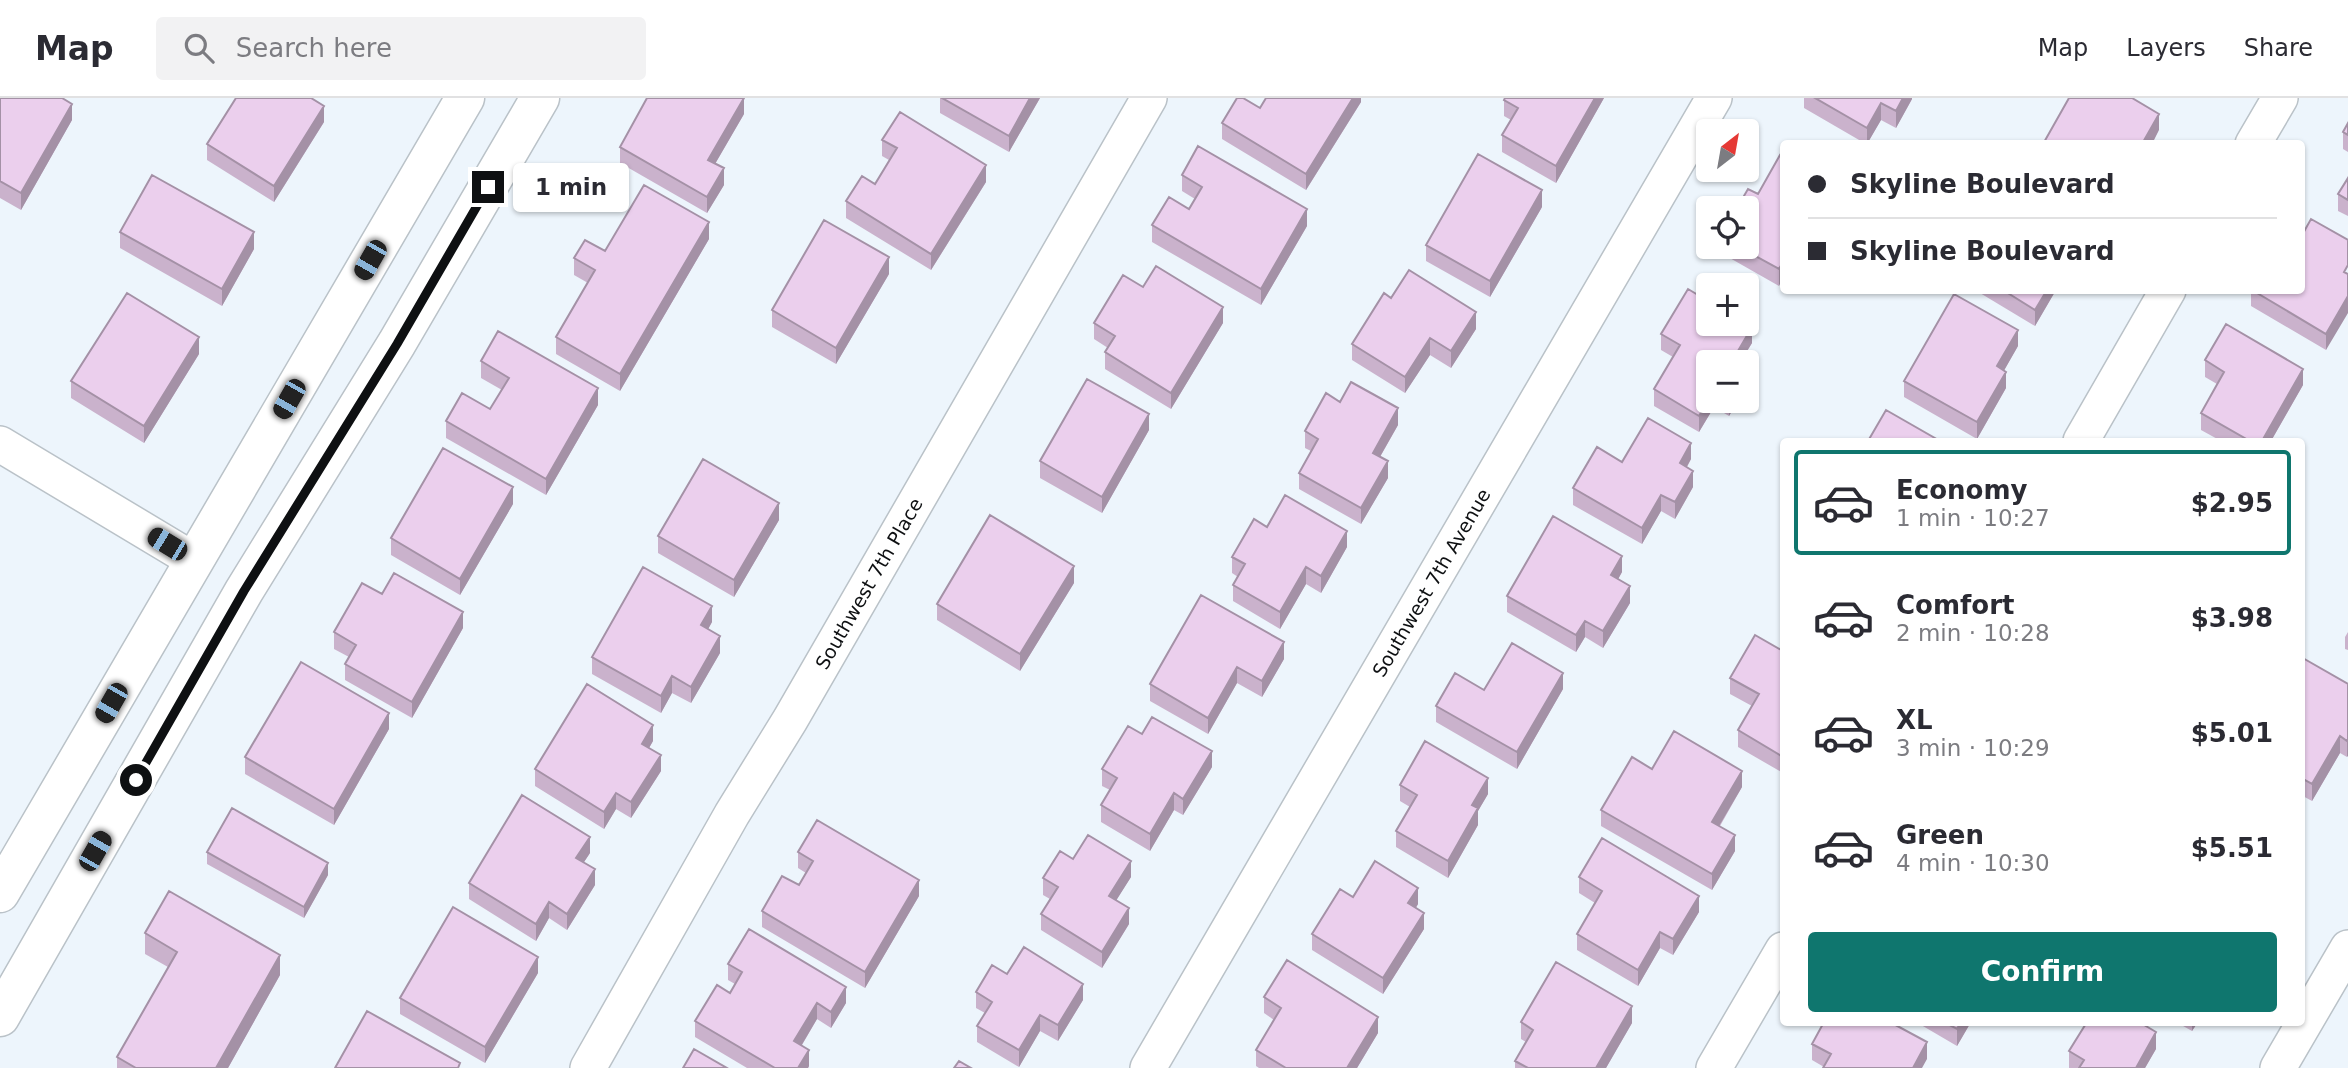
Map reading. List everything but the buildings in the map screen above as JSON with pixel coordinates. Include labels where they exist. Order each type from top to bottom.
[{"type":"street","points":[[0,893],[465,98]]},
{"type":"street","points":[[0,1017],[244,591],[397,344],[540,98]]},
{"type":"street","name":"Southwest 7th Place","points":[[587,1068],[1149,98]]},
{"type":"street","name":"Southwest 7th Avenue","points":[[1148,1068],[1714,98]]},
{"type":"street","points":[[2255,140],[2280,98]]},
{"type":"street","points":[[2083,438],[2166,294]]},
{"type":"street","points":[[0,444],[244,591]]},
{"type":"street","points":[[2305,1022],[2348,948]]},
{"type":"street","points":[[1714,1068],[1780,955]]},
{"type":"street","points":[[2278,1068],[2302,1026]]},
{"type":"route","points":[[136,780],[244,591],[397,344],[488,187]]}]
